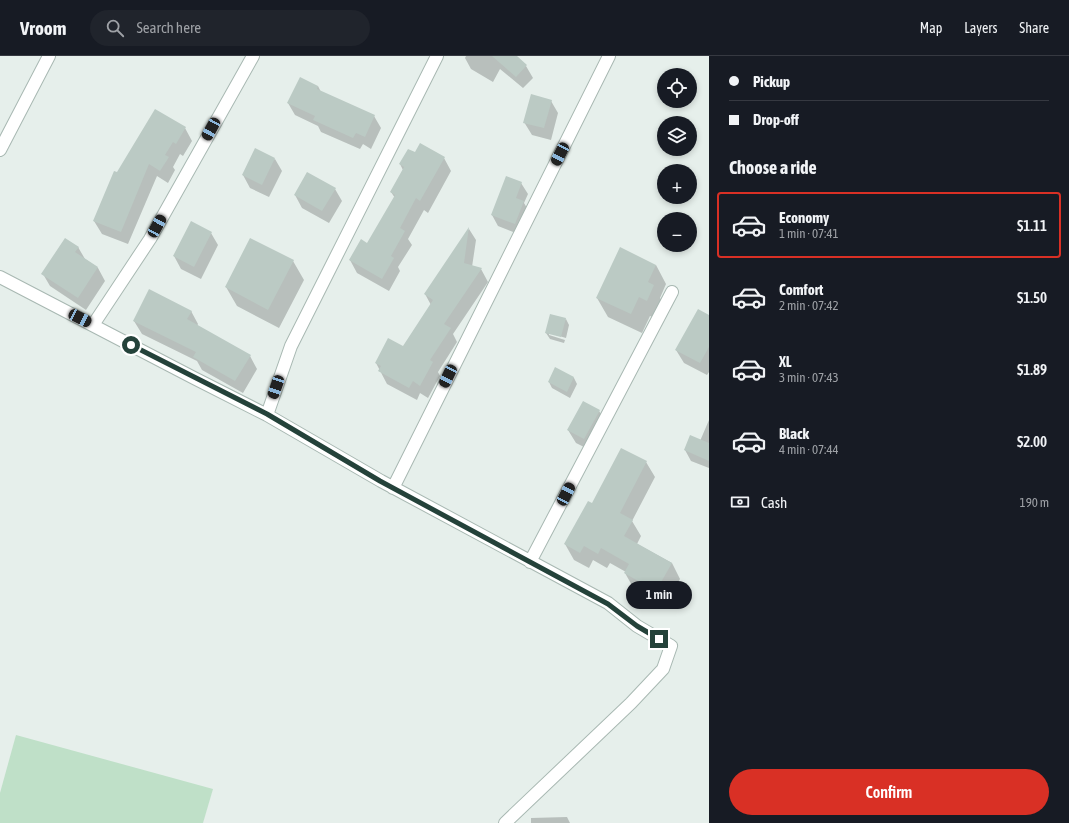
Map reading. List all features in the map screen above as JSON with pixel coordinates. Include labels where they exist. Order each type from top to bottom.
[{"type":"street","points":[[0,150],[48,56]]},
{"type":"street","points":[[93,325],[150,239],[253,56]]},
{"type":"street","points":[[267,414],[291,346],[437,56]]},
{"type":"street","points":[[393,488],[609,56]]},
{"type":"street","points":[[0,276],[267,414],[393,488],[608,604],[637,626],[670,646],[663,669],[631,703],[505,823]]},
{"type":"street","points":[[530,562],[672,292]]},
{"type":"green space","points":[[16,735],[213,789],[203,823],[0,823],[0,793]]},
{"type":"building","points":[[492,56],[517,56],[527,65],[516,77]]},
{"type":"building","points":[[300,77],[318,86],[317,89],[375,115],[365,137],[356,133],[353,138],[313,120],[315,116],[287,103]]},
{"type":"building","points":[[531,94],[552,100],[544,128],[523,123]]},
{"type":"building","points":[[155,109],[186,127],[176,144],[173,142],[165,155],[169,157],[160,171],[149,164],[121,232],[93,221],[114,171],[117,172]]},
{"type":"building","points":[[420,143],[445,157],[420,201],[416,198],[400,228],[405,231],[391,256],[394,258],[382,279],[349,260],[361,239],[367,243],[395,195],[390,192],[404,167],[399,164],[408,149],[415,152]]},
{"type":"building","points":[[255,148],[275,158],[262,185],[242,175]]},
{"type":"building","points":[[307,172],[336,188],[322,211],[294,195]]},
{"type":"building","points":[[506,176],[522,182],[516,198],[524,201],[515,224],[491,215]]},
{"type":"building","points":[[191,221],[212,232],[194,267],[173,256]]},
{"type":"building","points":[[469,227],[464,263],[482,268],[444,324],[451,328],[430,360],[433,362],[420,386],[413,381],[409,388],[378,371],[381,366],[375,363],[388,338],[403,346],[433,300],[424,294]]},
{"type":"building","points":[[65,238],[79,247],[75,252],[98,267],[78,298],[41,274]]},
{"type":"building","points":[[250,238],[294,260],[268,310],[225,287]]},
{"type":"building","points":[[620,247],[656,265],[648,282],[654,285],[647,301],[639,297],[631,314],[596,298]]},
{"type":"building","points":[[149,289],[192,311],[187,319],[251,355],[235,381],[193,357],[196,352],[133,321]]},
{"type":"building","points":[[698,309],[709,315],[709,347],[700,363],[675,350]]},
{"type":"building","points":[[550,314],[566,318],[561,337],[545,333]]},
{"type":"building","points":[[555,367],[574,377],[567,392],[548,382]]},
{"type":"building","points":[[583,401],[600,410],[584,439],[567,430]]},
{"type":"building","points":[[690,435],[709,443],[709,461],[684,450]]},
{"type":"building","points":[[621,448],[647,461],[620,513],[633,520],[624,536],[672,563],[656,591],[624,573],[629,564],[601,548],[598,554],[584,546],[580,553],[564,544],[588,501],[592,503]]},
{"type":"route","points":[[131,345],[267,414],[380,481],[608,604],[637,626],[659,639]]}]
